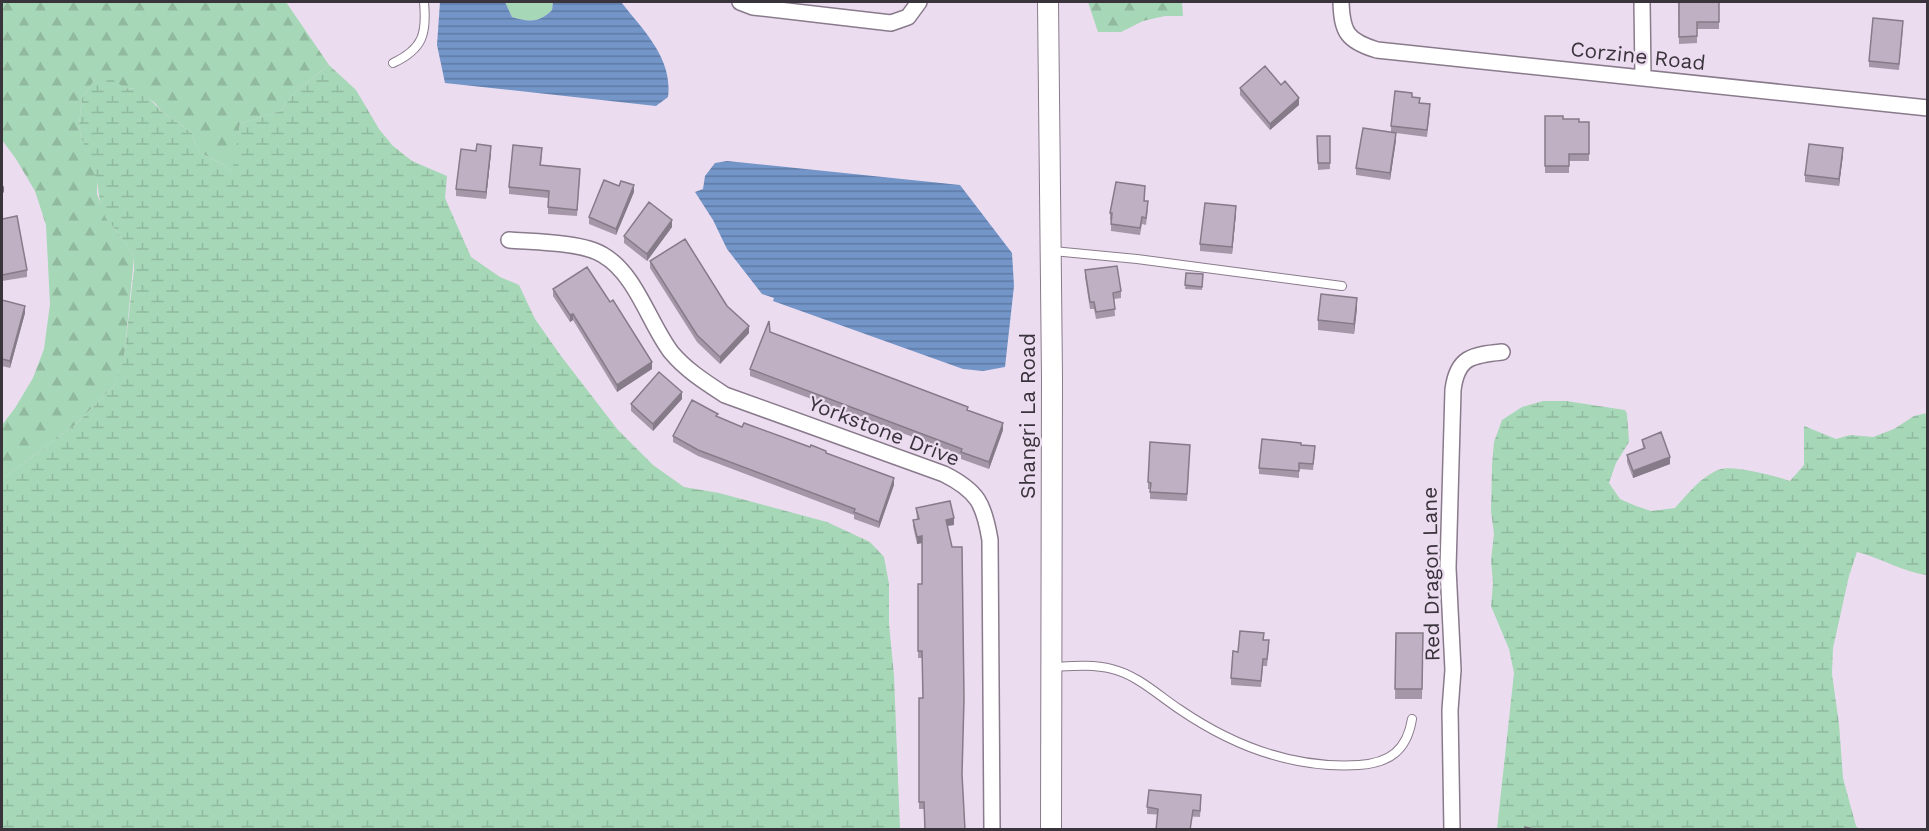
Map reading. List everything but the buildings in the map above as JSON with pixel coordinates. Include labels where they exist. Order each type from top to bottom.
[{"type":"street","points":[[740,2],[753,7],[891,22],[908,17],[919,2]]},
{"type":"street","name":"Shangri La Road","points":[[1048,2],[1051,251],[1051,830]]},
{"type":"street","name":"Corzine Road","points":[[1341,2],[1341,15],[1347,34],[1360,45],[1377,50],[1928,108]]},
{"type":"street","points":[[1642,2],[1643,78]]},
{"type":"street","name":"Yorkstone Drive","points":[[509,240],[580,247],[603,255],[624,273],[670,351],[685,367],[725,395],[944,474],[962,483],[977,497],[986,516],[990,540],[992,830]]},
{"type":"street","name":"Red Dragon Lane","points":[[1452,830],[1450,710],[1453,670],[1448,568],[1453,390],[1455,373],[1473,355],[1502,352]]},
{"type":"lane","points":[[393,63],[414,52],[418,45],[424,25],[424,2]]},
{"type":"lane","points":[[1051,251],[1342,286]]},
{"type":"lane","points":[[1051,667],[1090,666],[1112,669],[1136,679],[1209,729],[1235,742],[1317,766],[1364,765],[1394,754],[1404,746],[1410,734],[1412,719]]},
{"type":"green space","points":[[2,2],[286,2],[329,65],[298,89],[280,111],[240,124],[233,173],[224,165],[203,154],[195,145],[192,133],[162,112],[155,103],[136,89],[125,88],[96,78],[82,98],[79,125],[94,170],[97,194],[106,218],[134,257],[124,359],[114,386],[75,425],[2,479],[2,425],[33,378],[44,349],[50,304],[46,225],[35,191],[2,140]]},
{"type":"green space","points":[[505,2],[553,2],[552,10],[543,17],[524,20],[512,17]]},
{"type":"green space","points":[[1088,2],[1182,2],[1183,16],[1165,16],[1143,21],[1121,32],[1098,32]]},
{"type":"green space","points":[[329,65],[356,90],[379,129],[393,146],[412,161],[447,176],[445,198],[471,257],[500,277],[519,285],[535,319],[561,356],[618,430],[653,465],[684,487],[719,493],[827,522],[870,542],[884,557],[889,584],[900,829],[2,829],[2,479],[75,425],[114,386],[124,358],[134,269],[134,257],[101,208],[97,182],[79,125],[82,98],[96,78],[107,76],[125,88],[136,89],[146,95],[162,112],[192,133],[195,145],[203,154],[232,172],[240,124],[280,111],[298,89]]},
{"type":"green space","points":[[1543,401],[1566,401],[1625,410],[1629,442],[1616,463],[1609,483],[1620,499],[1651,511],[1675,508],[1702,480],[1721,469],[1745,470],[1790,481],[1804,465],[1804,426],[1836,439],[1850,435],[1873,437],[1894,429],[1914,416],[1927,413],[1927,575],[1909,571],[1857,552],[1849,576],[1833,648],[1832,674],[1843,778],[1856,826],[1859,829],[1497,829],[1514,673],[1509,649],[1491,606],[1494,442],[1502,420],[1522,407]]},
{"type":"water","points":[[440,2],[505,2],[512,17],[529,20],[538,19],[547,14],[552,10],[553,2],[621,2],[655,45],[661,57],[666,70],[668,97],[656,106],[445,83],[437,45]]},
{"type":"water","points":[[727,161],[960,185],[1012,253],[1014,286],[1005,367],[983,371],[963,369],[773,301],[774,298],[762,294],[727,249],[713,220],[695,192],[703,189],[705,176],[715,163]]}]
